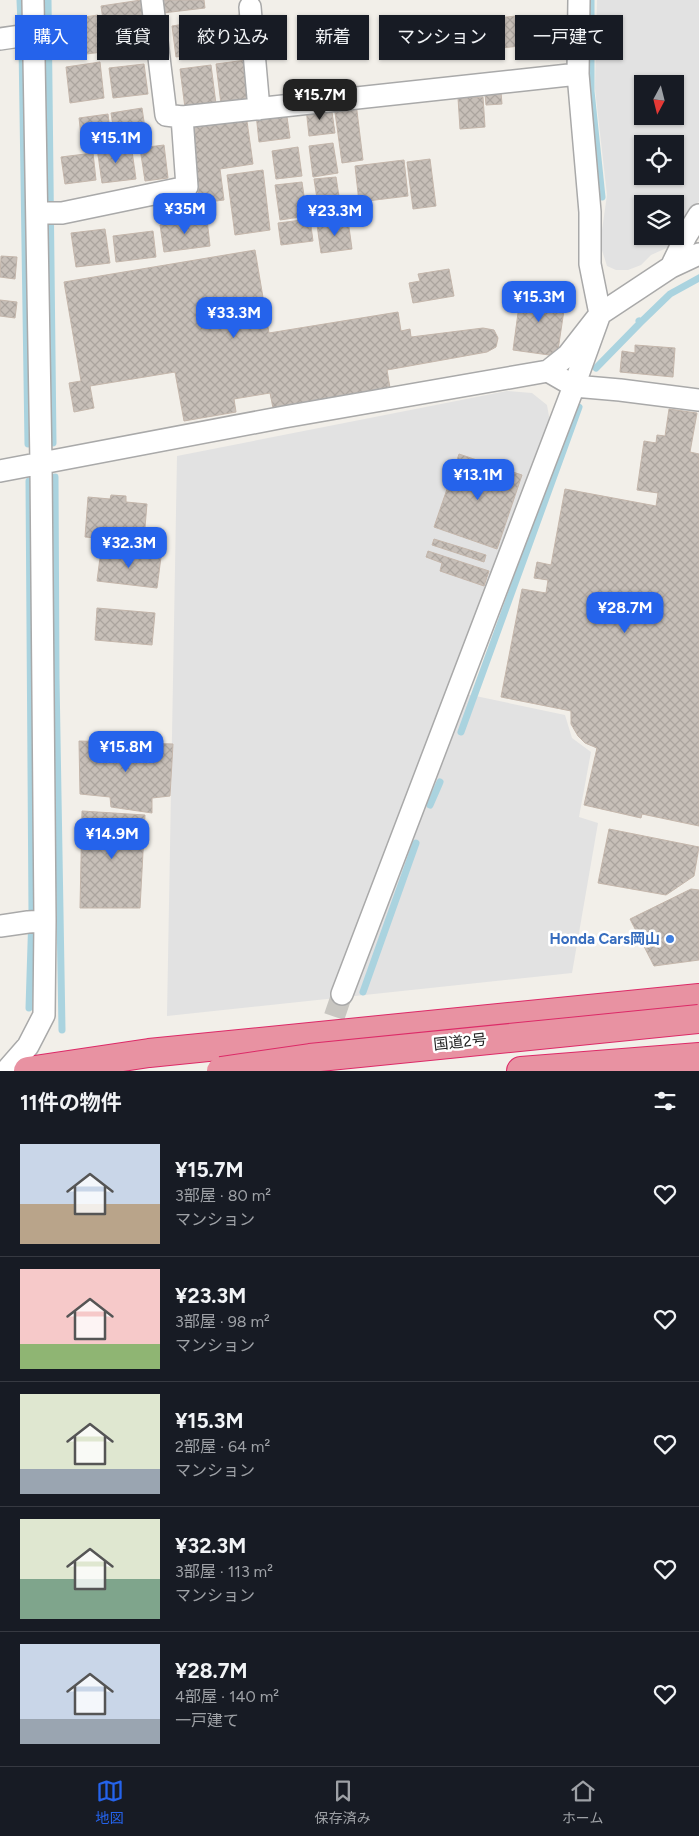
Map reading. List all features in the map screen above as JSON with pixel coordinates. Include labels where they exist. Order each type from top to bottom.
[{"type":"highway","points":[[28,1071],[150,1053],[699,998]]},
{"type":"highway","name":"国道2号","points":[[221,1071],[310,1058],[699,1018]]},
{"type":"highway","points":[[521,1071],[699,1057]]},
{"type":"street","points":[[33,0],[33,15]]},
{"type":"street","points":[[152,0],[166,115],[182,117],[578,74]]},
{"type":"street","points":[[342,994],[600,314],[590,264],[590,212],[578,74],[580,0]]},
{"type":"street","points":[[250,7],[260,109]]},
{"type":"street","points":[[0,39],[15,37]]},
{"type":"street","points":[[6,1071],[28,1046],[44,1015],[36,922],[41,464],[47,213],[36,60]]},
{"type":"street","points":[[47,213],[187,187],[182,117]]},
{"type":"street","points":[[671,267],[699,215]]},
{"type":"street","points":[[0,471],[284,417],[548,371],[568,355],[600,314],[671,267],[699,254]]},
{"type":"street","points":[[548,371],[574,386],[699,400]]},
{"type":"street","points":[[0,926],[36,922]]},
{"type":"shaded area","points":[[597,0],[699,0],[699,201],[684,225],[684,195],[634,195],[634,245],[672,245],[651,255],[641,265],[628,270],[616,270],[607,266],[600,244],[607,195],[595,89],[596,60],[623,60],[623,15],[597,15]]},
{"type":"shaded area","points":[[507,391],[532,393],[547,405],[550,422],[447,690],[565,715],[572,738],[591,752],[579,817],[598,823],[572,973],[167,1016],[177,456]]},
{"type":"building","points":[[141,0],[143,15],[102,15],[101,6]]},
{"type":"building","points":[[162,0],[204,0],[205,8],[163,13]]},
{"type":"building","points":[[97,15],[97,53],[87,54],[87,17]]},
{"type":"building","points":[[515,16],[515,47],[505,48],[505,17]]},
{"type":"building","points":[[179,25],[179,57],[176,57],[172,26]]},
{"type":"building","points":[[246,60],[251,100],[221,104],[216,64]]},
{"type":"building","points":[[100,62],[104,98],[70,103],[66,67]]},
{"type":"building","points":[[144,64],[148,94],[113,98],[109,68]]},
{"type":"building","points":[[211,65],[216,104],[185,108],[180,69]]},
{"type":"building","points":[[501,92],[502,104],[486,105],[485,93]]},
{"type":"building","points":[[483,97],[485,127],[460,129],[458,98]]},
{"type":"building","points":[[356,103],[363,160],[342,163],[334,105]]},
{"type":"building","points":[[331,105],[335,133],[309,136],[306,108]]},
{"type":"building","points":[[142,108],[146,135],[115,139],[111,113]]},
{"type":"building","points":[[286,110],[290,138],[259,142],[256,114]]},
{"type":"building","points":[[108,114],[111,140],[82,144],[79,118]]},
{"type":"building","points":[[246,114],[253,164],[220,169],[224,200],[200,203],[189,122]]},
{"type":"building","points":[[333,143],[338,173],[313,177],[309,146]]},
{"type":"building","points":[[131,144],[136,179],[102,183],[97,148]]},
{"type":"building","points":[[164,145],[168,178],[145,181],[140,148]]},
{"type":"building","points":[[298,147],[302,176],[276,179],[272,151]]},
{"type":"building","points":[[93,153],[96,180],[65,184],[61,157]]},
{"type":"building","points":[[430,159],[436,206],[413,209],[407,162]]},
{"type":"building","points":[[404,160],[408,196],[359,202],[355,166]]},
{"type":"building","points":[[263,170],[270,230],[235,235],[227,175]]},
{"type":"building","points":[[336,177],[342,215],[320,218],[314,179]]},
{"type":"building","points":[[302,182],[307,216],[280,220],[275,185]]},
{"type":"building","points":[[207,219],[210,246],[164,252],[160,225]]},
{"type":"building","points":[[310,219],[313,241],[281,245],[278,223]]},
{"type":"building","points":[[348,220],[352,249],[321,253],[317,225]]},
{"type":"building","points":[[105,229],[110,263],[76,267],[71,233]]},
{"type":"building","points":[[153,231],[156,257],[116,262],[113,236]]},
{"type":"building","points":[[255,250],[269,333],[398,312],[401,331],[410,329],[411,337],[483,328],[494,330],[498,338],[496,347],[487,352],[387,370],[390,388],[273,408],[270,393],[234,399],[236,412],[184,421],[175,372],[90,386],[94,408],[74,412],[69,383],[81,381],[64,282]]},
{"type":"building","points":[[1,256],[17,257],[15,279],[0,277]]},
{"type":"building","points":[[449,269],[454,296],[413,303],[409,283],[420,281],[418,274]]},
{"type":"building","points":[[521,291],[566,297],[558,350],[549,355],[513,350]]},
{"type":"building","points":[[0,300],[17,302],[15,318],[0,316]]},
{"type":"building","points":[[635,345],[675,348],[673,377],[620,372],[622,351],[635,353]]},
{"type":"building","points":[[669,409],[697,413],[690,452],[699,454],[699,826],[642,814],[641,818],[584,805],[597,748],[585,743],[578,736],[571,724],[571,711],[501,697],[522,589],[546,593],[548,580],[534,578],[537,562],[551,565],[565,489],[656,506],[658,493],[637,490],[644,441],[656,443],[657,435],[665,436]]},
{"type":"building","points":[[459,454],[522,475],[497,549],[434,527]]},
{"type":"building","points":[[111,495],[126,496],[126,502],[147,504],[144,539],[109,536],[109,539],[85,537],[88,497],[110,499]]},
{"type":"building","points":[[434,539],[486,555],[484,562],[432,545]]},
{"type":"building","points":[[101,550],[161,557],[157,588],[97,581]]},
{"type":"building","points":[[428,551],[489,571],[484,586],[440,571],[442,563],[426,557]]},
{"type":"building","points":[[97,608],[155,613],[152,645],[95,640]]},
{"type":"building","points":[[79,741],[173,744],[170,796],[152,798],[152,813],[111,807],[110,797],[80,794]]},
{"type":"building","points":[[82,811],[145,815],[140,908],[80,908]]},
{"type":"building","points":[[609,829],[699,847],[694,876],[666,895],[598,883]]},
{"type":"building","name":"Honda Cars岡山","points":[[691,889],[699,890],[699,960],[654,966],[630,919]]},
{"type":"waterway","points":[[20,0],[21,15]]},
{"type":"waterway","points":[[48,0],[53,443]]},
{"type":"waterway","points":[[591,0],[591,91],[602,197]]},
{"type":"waterway","points":[[22,60],[28,444]]},
{"type":"waterway","points":[[640,323],[670,294],[699,278]]},
{"type":"waterway","points":[[596,368],[640,323],[639,321]]},
{"type":"waterway","points":[[461,732],[579,407]]},
{"type":"waterway","points":[[55,477],[56,678],[62,1030]]},
{"type":"waterway","points":[[29,481],[32,913],[29,1008]]},
{"type":"waterway","points":[[430,805],[440,782]]},
{"type":"waterway","points":[[363,992],[416,843]]},
{"type":"tunnel","points":[[324,1047],[342,994]]},
{"type":"place","name":"Honda Cars岡山","points":[[670,939]]}]
